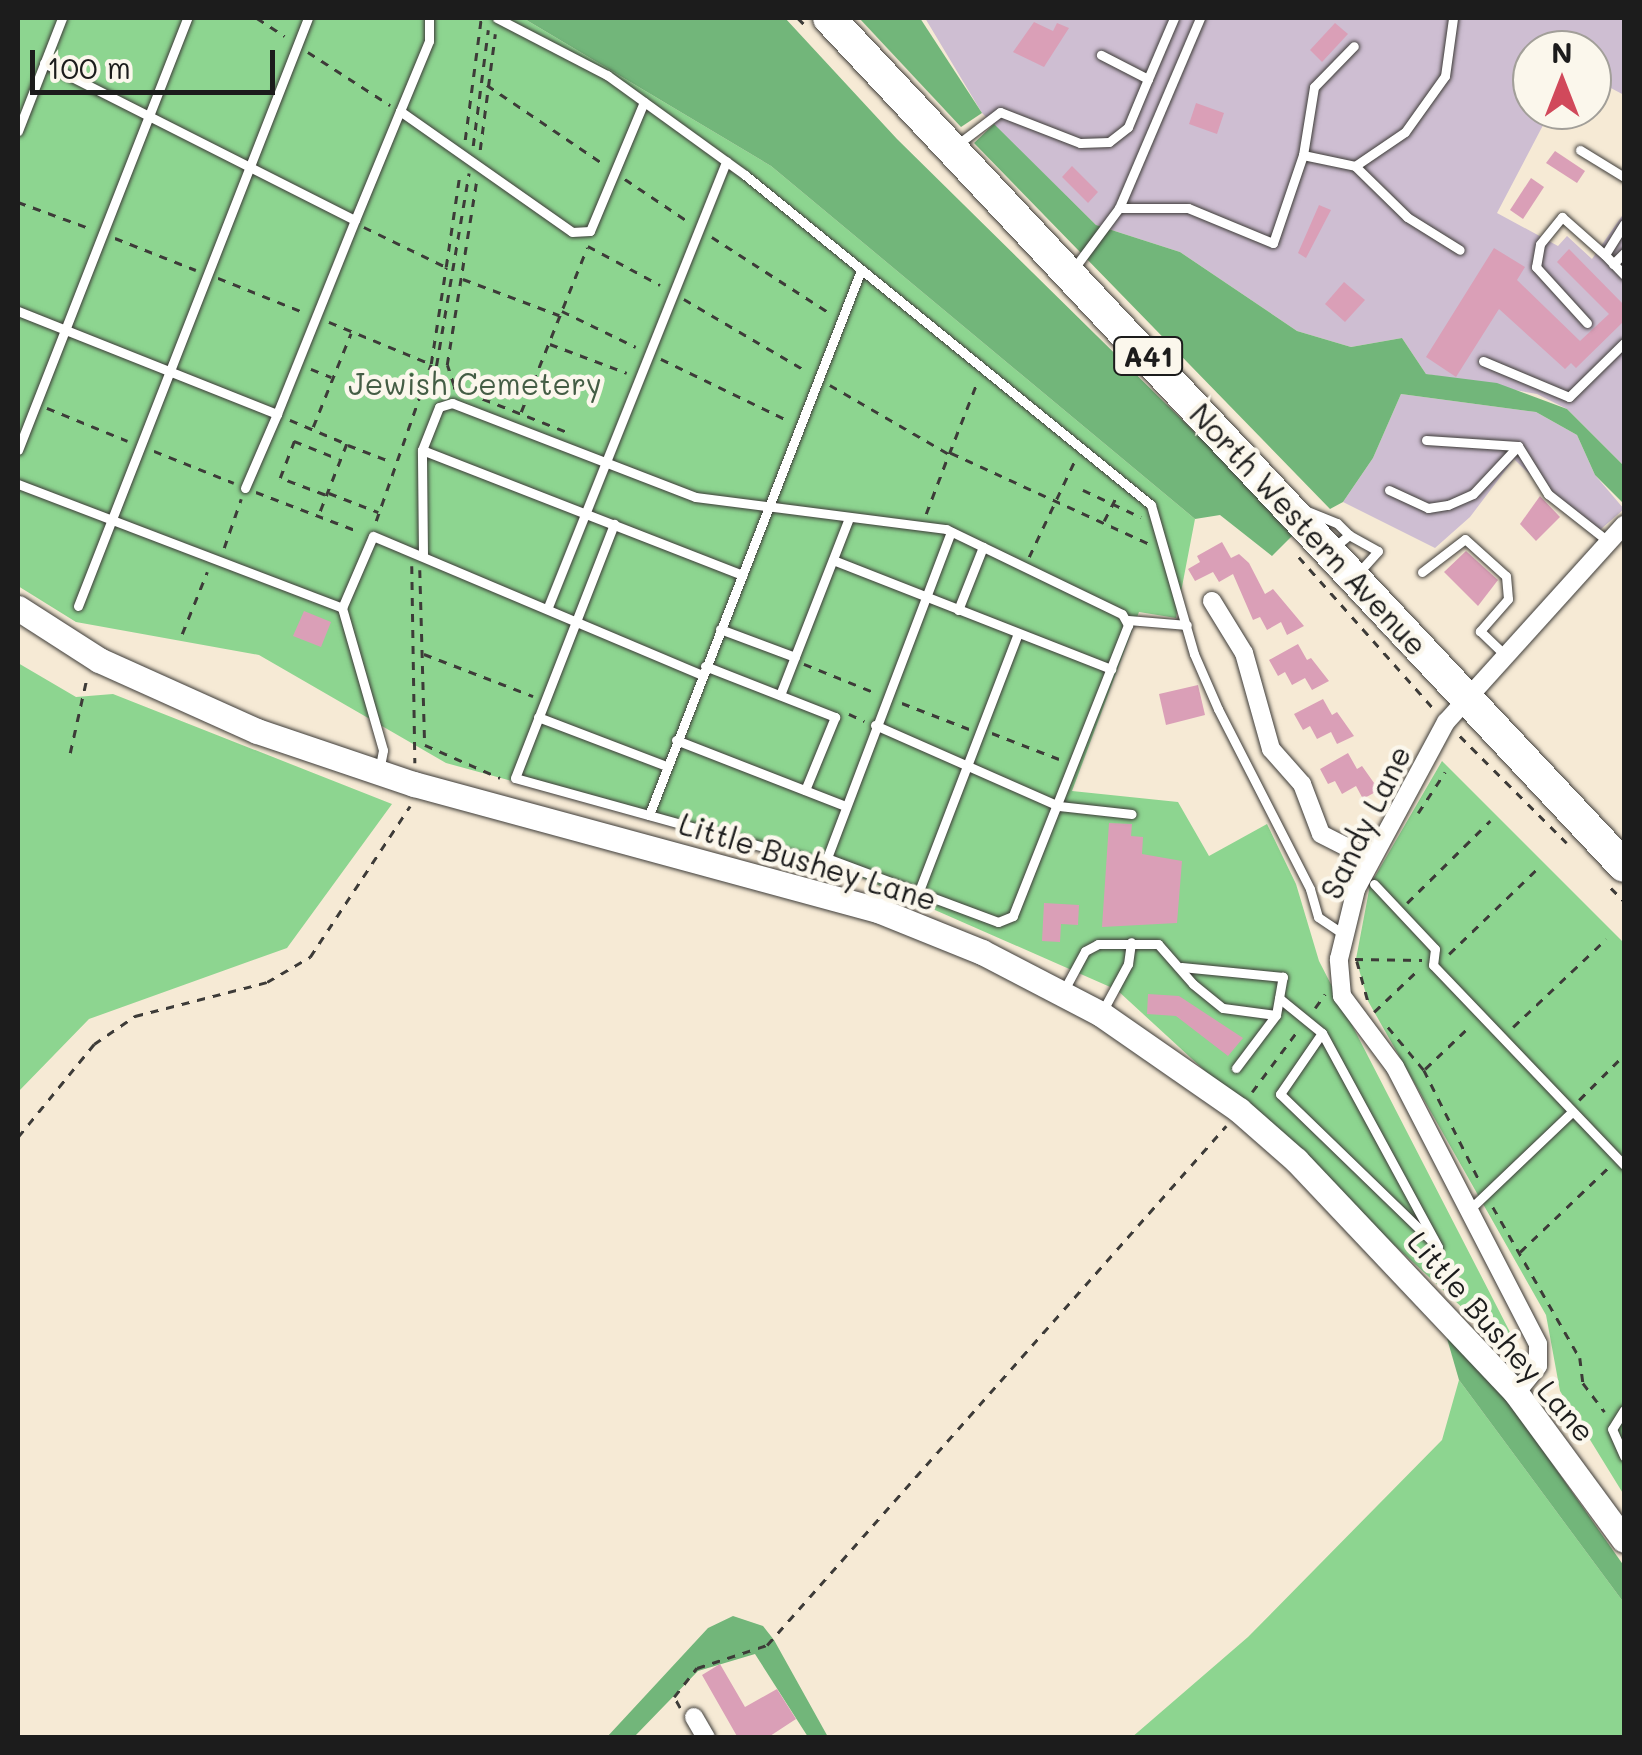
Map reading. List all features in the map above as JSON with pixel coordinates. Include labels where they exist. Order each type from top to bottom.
[{"type":"highway","name":"North Western Avenue","points":[[829,18],[1290,506],[1340,542],[1355,576],[1624,866]]},
{"type":"street","name":"Sandy Lane","points":[[1345,965],[1343,934],[1370,859],[1465,698],[1624,525]]},
{"type":"street","points":[[1212,601],[1244,653],[1271,749],[1302,784],[1321,834],[1370,859]]},
{"type":"street","name":"Little Bushey Lane","points":[[18,608],[91,656],[257,731],[378,774],[878,910],[1062,992],[1100,1014],[1239,1110],[1374,1238],[1516,1393],[1624,1540]]},
{"type":"street","points":[[1345,965],[1342,996],[1395,1067],[1538,1344],[1538,1366],[1516,1393]]},
{"type":"street","points":[[694,1717],[706,1738]]},
{"type":"lane","points":[[18,131],[62,18]]},
{"type":"lane","points":[[18,450],[187,18]]},
{"type":"lane","points":[[78,606],[308,18]]},
{"type":"lane","points":[[246,488],[429,41],[428,18]]},
{"type":"lane","points":[[497,18],[608,75],[726,161],[1151,505],[1162,527],[1187,626],[1218,709],[1310,889],[1318,917],[1343,934]]},
{"type":"lane","points":[[952,149],[1000,112],[1080,143],[1109,142],[1128,127],[1174,18]]},
{"type":"lane","points":[[1070,274],[1119,208],[1200,18]]},
{"type":"lane","points":[[1355,166],[1405,132],[1445,76],[1454,18]]},
{"type":"lane","points":[[1119,208],[1188,208],[1273,244],[1303,155],[1314,87],[1354,46]]},
{"type":"lane","points":[[1101,55],[1148,79]]},
{"type":"lane","points":[[44,63],[355,220]]},
{"type":"lane","points":[[400,111],[572,232],[586,234],[644,102]]},
{"type":"lane","points":[[1580,150],[1624,177]]},
{"type":"lane","points":[[1303,155],[1355,166],[1407,217],[1460,250]]},
{"type":"lane","points":[[548,608],[726,161]]},
{"type":"lane","points":[[1587,322],[1536,266],[1540,244],[1562,217],[1624,275]]},
{"type":"lane","points":[[1605,256],[1624,224]]},
{"type":"lane","points":[[1613,264],[1624,252]]},
{"type":"lane","points":[[649,815],[861,270]]},
{"type":"lane","points":[[18,311],[277,414]]},
{"type":"lane","points":[[1483,361],[1569,397],[1624,343]]},
{"type":"lane","points":[[423,554],[422,450],[436,411],[448,404],[696,498],[952,532],[1128,620],[1187,626]]},
{"type":"lane","points":[[1426,440],[1518,446]]},
{"type":"lane","points":[[1390,490],[1428,508],[1448,505],[1473,494],[1518,446]]},
{"type":"lane","points":[[1518,446],[1548,494],[1608,542]]},
{"type":"lane","points":[[422,450],[742,575]]},
{"type":"lane","points":[[18,484],[214,563],[342,608]]},
{"type":"lane","points":[[780,695],[849,518]]},
{"type":"lane","points":[[614,524],[515,778],[814,860],[827,858],[1007,921],[1059,806],[1128,620]]},
{"type":"lane","points":[[827,858],[843,805],[952,532]]},
{"type":"lane","points":[[378,774],[383,750],[342,608],[373,536],[548,608],[573,623],[834,717],[806,790]]},
{"type":"lane","points":[[1422,572],[1465,539],[1506,576],[1508,599],[1480,632],[1505,656]]},
{"type":"lane","points":[[958,610],[983,547]]},
{"type":"lane","points":[[833,560],[1111,669]]},
{"type":"lane","points":[[720,629],[795,657]]},
{"type":"lane","points":[[919,891],[1018,633]]},
{"type":"lane","points":[[538,717],[666,766]]},
{"type":"lane","points":[[875,725],[957,757],[966,768],[1059,806],[1132,814]]},
{"type":"lane","points":[[676,740],[843,805]]},
{"type":"lane","points":[[1374,884],[1435,949],[1434,963],[1480,1016],[1621,1162]]},
{"type":"lane","points":[[1062,992],[1085,952],[1131,942],[1158,944],[1223,1008],[1276,1014]]},
{"type":"lane","points":[[1100,1014],[1128,964],[1131,942]]},
{"type":"lane","points":[[1180,967],[1283,977],[1276,1014],[1236,1068]]},
{"type":"lane","points":[[1280,998],[1322,1033],[1363,1098],[1438,1247],[1280,1094],[1322,1033]]},
{"type":"lane","points":[[1468,1211],[1570,1110]]},
{"type":"lane","points":[[1624,1410],[1614,1424],[1612,1436],[1624,1456]]},
{"type":"path","points":[[257,18],[400,111]]},
{"type":"path","points":[[392,462],[432,364],[481,18]]},
{"type":"path","points":[[448,404],[454,383],[448,365],[497,18]]},
{"type":"path","points":[[487,86],[841,321]]},
{"type":"path","points":[[18,202],[432,364]]},
{"type":"path","points":[[355,220],[446,267]]},
{"type":"path","points":[[514,428],[588,246],[586,234]]},
{"type":"path","points":[[588,246],[949,453],[1169,553]]},
{"type":"path","points":[[462,278],[561,313],[800,426]]},
{"type":"path","points":[[312,430],[351,331]]},
{"type":"path","points":[[549,343],[639,378]]},
{"type":"path","points":[[298,363],[333,377]]},
{"type":"path","points":[[921,527],[983,368]]},
{"type":"path","points":[[182,634],[246,488],[373,536],[378,512],[397,468],[392,462],[277,414]]},
{"type":"path","points":[[341,459],[294,441],[280,478],[378,512]]},
{"type":"path","points":[[319,516],[347,444]]},
{"type":"path","points":[[1026,568],[1081,448]]},
{"type":"path","points":[[1103,523],[1123,483]]},
{"type":"path","points":[[1083,490],[1162,527]]},
{"type":"path","points":[[423,554],[425,745],[515,778]]},
{"type":"path","points":[[422,654],[544,701]]},
{"type":"path","points":[[70,754],[91,656]]},
{"type":"path","points":[[834,717],[837,710],[875,725]]},
{"type":"path","points":[[981,728],[1075,765]]},
{"type":"path","points":[[1412,823],[1445,772]]},
{"type":"path","points":[[18,1137],[94,1044],[135,1016],[267,982],[310,957],[407,817],[414,784]]},
{"type":"path","points":[[1399,910],[1490,821]]},
{"type":"path","points":[[1373,1013],[1422,966],[1448,955],[1538,868]]},
{"type":"path","points":[[1502,1038],[1606,939]]},
{"type":"path","points":[[694,1717],[683,1715],[674,1697],[697,1668],[767,1645],[1239,1110],[1358,949]]},
{"type":"path","points":[[1345,965],[1434,963]]},
{"type":"path","points":[[1345,965],[1373,1013],[1424,1070],[1486,1194],[1580,1358],[1583,1382],[1614,1424]]},
{"type":"path","points":[[1424,1070],[1480,1016]]},
{"type":"path","points":[[1570,1110],[1624,1055]]},
{"type":"path","points":[[1518,1253],[1621,1162]]},
{"type":"shaded area","points":[[925,18],[1624,18],[1624,95],[1612,89],[1612,30],[1512,30],[1512,130],[1541,130],[1497,213],[1558,246],[1567,236],[1592,259],[1624,213],[1624,466],[1567,409],[1537,394],[1426,374],[1402,338],[1351,347],[1297,331],[1180,252],[1096,225],[982,113]]},
{"type":"shaded area","points":[[1401,394],[1536,412],[1577,435],[1595,475],[1624,509],[1593,536],[1514,459],[1470,517],[1435,548],[1343,502],[1373,458]]},
{"type":"green space","name":"Jewish Cemetery","points":[[18,18],[523,18],[771,166],[1195,519],[1176,618],[1139,612],[1072,791],[1178,802],[1209,856],[1267,824],[1296,884],[1319,961],[1529,1369],[1117,990],[853,874],[446,763],[259,655],[76,622],[18,586]]},
{"type":"green space","points":[[523,18],[785,18],[897,139],[1296,532],[1272,556],[1220,515],[1195,519],[771,166]]},
{"type":"green space","points":[[859,18],[920,18],[982,113],[961,127]]},
{"type":"green space","points":[[994,124],[1096,225],[1180,252],[1297,331],[1351,347],[1402,338],[1426,374],[1497,383],[1567,409],[1624,466],[1624,504],[1595,475],[1577,435],[1536,412],[1401,394],[1373,458],[1343,502],[1330,509],[974,143]]},
{"type":"green space","points":[[18,663],[76,697],[113,694],[392,804],[287,948],[89,1019],[18,1092]]},
{"type":"green space","points":[[1442,761],[1624,943],[1624,1495],[1560,1391],[1546,1315],[1368,1001],[1356,959],[1370,885]]},
{"type":"green space","points":[[1446,1335],[1499,1388],[1624,1566],[1624,1603],[1459,1380]]},
{"type":"green space","points":[[1459,1380],[1624,1603],[1624,1737],[1131,1738],[1248,1637],[1442,1440]]},
{"type":"green space","points":[[733,1616],[763,1626],[774,1640],[828,1737],[808,1737],[755,1654],[698,1671],[634,1737],[607,1737],[708,1628]]},
{"type":"building","points":[[1034,22],[1053,31],[1057,23],[1069,28],[1044,67],[1013,52]]},
{"type":"building","points":[[1335,23],[1348,34],[1322,62],[1310,50]]},
{"type":"building","points":[[1196,103],[1224,113],[1217,134],[1189,124]]},
{"type":"building","points":[[1555,151],[1585,171],[1577,183],[1546,163]]},
{"type":"building","points":[[1072,166],[1098,192],[1088,203],[1062,177]]},
{"type":"building","points":[[1531,178],[1544,187],[1523,219],[1510,210]]},
{"type":"building","points":[[1319,205],[1331,210],[1306,258],[1298,253]]},
{"type":"building","points":[[1494,248],[1525,267],[1517,280],[1580,341],[1609,314],[1557,262],[1569,249],[1624,305],[1624,321],[1576,368],[1571,363],[1565,369],[1499,309],[1456,377],[1426,357]]},
{"type":"building","points":[[1344,282],[1365,300],[1345,322],[1325,304]]},
{"type":"building","points":[[1540,496],[1560,517],[1536,541],[1520,524]]},
{"type":"building","points":[[1222,542],[1231,558],[1239,554],[1249,563],[1265,594],[1273,589],[1304,626],[1287,635],[1281,622],[1267,630],[1260,617],[1253,620],[1233,574],[1219,582],[1213,572],[1195,581],[1188,569],[1200,562],[1197,556]]},
{"type":"building","points":[[1466,551],[1498,580],[1478,606],[1444,572]]},
{"type":"building","points":[[304,611],[331,622],[321,647],[293,636]]},
{"type":"building","points":[[1298,644],[1307,660],[1311,658],[1329,681],[1312,690],[1305,678],[1292,685],[1285,672],[1278,676],[1269,660]]},
{"type":"building","points":[[1198,685],[1205,715],[1166,725],[1159,694]]},
{"type":"building","points":[[1323,699],[1332,715],[1337,712],[1354,736],[1337,744],[1331,732],[1317,739],[1310,726],[1303,730],[1294,714]]},
{"type":"building","points":[[1348,753],[1357,769],[1362,766],[1379,790],[1363,799],[1356,786],[1342,794],[1335,781],[1328,784],[1320,769]]},
{"type":"building","points":[[1109,823],[1132,824],[1131,836],[1143,837],[1142,854],[1182,861],[1177,923],[1102,927]]},
{"type":"building","points":[[1044,903],[1079,905],[1078,925],[1061,924],[1060,942],[1042,941]]},
{"type":"building","points":[[1148,994],[1179,996],[1243,1038],[1228,1056],[1176,1016],[1147,1014]]},
{"type":"building","points":[[720,1664],[745,1707],[777,1689],[796,1719],[767,1738],[738,1738],[702,1675]]}]
